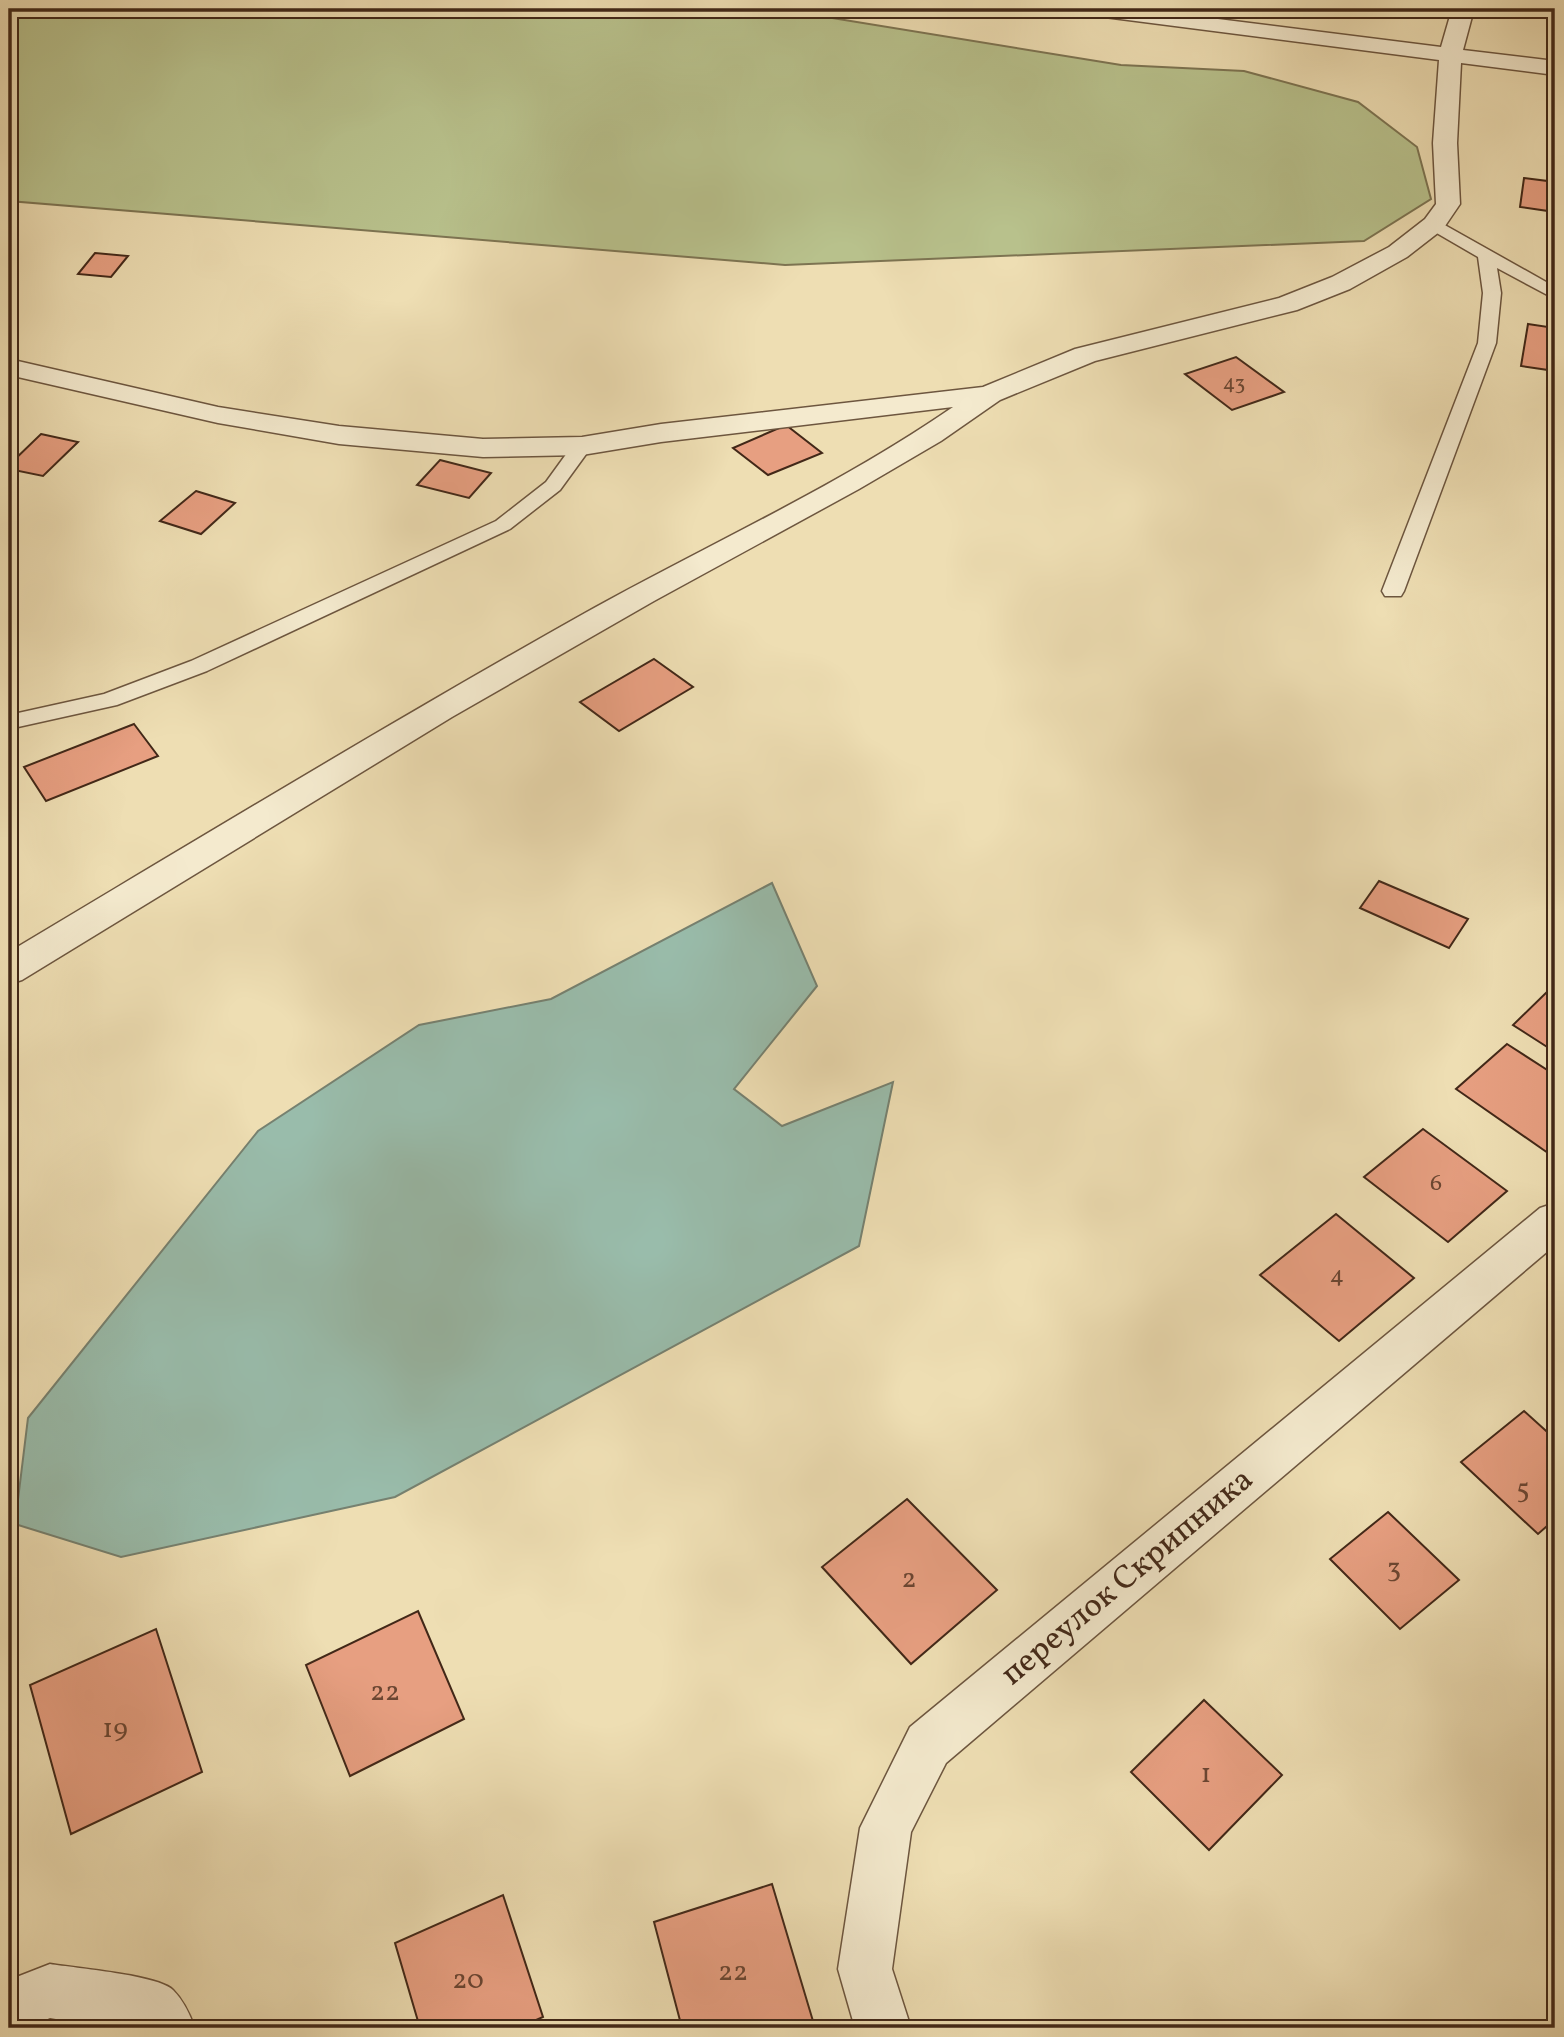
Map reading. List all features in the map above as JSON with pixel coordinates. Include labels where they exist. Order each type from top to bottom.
[{"type":"street","points":[[1089,9],[1468,34],[1555,55]]},
{"type":"street","points":[[1468,34],[1555,68]]},
{"type":"street","points":[[9,971],[428,715],[643,594],[849,483],[931,435],[990,394],[1085,355],[1288,304],[1341,282],[1398,252],[1434,224],[1448,204],[1445,143],[1468,34]]},
{"type":"street","points":[[9,367],[218,415],[339,435],[484,448],[582,446],[662,432],[990,394]]},
{"type":"street","name":"переулок Скрипника","points":[[883,2028],[865,1969],[886,1828],[928,1745],[1555,1220]]},
{"type":"street","points":[[9,2008],[50,1991],[152,2008],[167,2028]]},
{"type":"lane","points":[[1434,224],[1555,295]]},
{"type":"lane","points":[[1393,591],[1430,500],[1465,396],[1487,343],[1492,293],[1487,257]]},
{"type":"lane","points":[[9,722],[109,700],[199,666],[503,525],[553,486],[582,446]]},
{"type":"green space","points":[[9,9],[777,9],[1121,65],[1244,71],[1358,102],[1417,147],[1431,199],[1364,241],[785,265],[9,201]]},
{"type":"shaded area","points":[[772,883],[817,986],[734,1089],[782,1126],[893,1082],[859,1246],[395,1497],[121,1557],[15,1524],[28,1418],[258,1131],[419,1025],[551,999]]},
{"type":"building","points":[[1528,9],[1555,9],[1555,17],[1527,13]]},
{"type":"building","points":[[1524,178],[1555,182],[1555,212],[1520,207]]},
{"type":"building","points":[[95,253],[128,256],[111,277],[78,274]]},
{"type":"building","points":[[1528,324],[1555,328],[1555,371],[1521,366]]},
{"type":"building","points":[[1236,357],[1284,392],[1232,410],[1185,374]]},
{"type":"building","points":[[786,425],[822,453],[768,475],[733,448]]},
{"type":"building","points":[[41,434],[78,442],[43,476],[9,469],[9,465]]},
{"type":"building","points":[[440,460],[491,473],[469,498],[417,485]]},
{"type":"building","points":[[196,491],[235,503],[201,534],[160,521]]},
{"type":"building","points":[[654,659],[693,687],[619,731],[580,702]]},
{"type":"building","points":[[134,724],[158,756],[46,801],[24,767]]},
{"type":"building","points":[[1379,881],[1468,919],[1449,948],[1360,908]]},
{"type":"building","points":[[1552,987],[1555,989],[1555,1052],[1513,1025]]},
{"type":"building","points":[[1507,1044],[1555,1075],[1555,1146],[1548,1153],[1456,1089]]},
{"type":"building","points":[[1423,1129],[1507,1191],[1448,1242],[1364,1177]]},
{"type":"building","points":[[1336,1214],[1414,1278],[1339,1341],[1260,1275]]},
{"type":"building","points":[[1524,1411],[1555,1439],[1555,1519],[1538,1534],[1461,1462]]},
{"type":"building","points":[[907,1499],[997,1590],[911,1664],[822,1567]]},
{"type":"building","points":[[1388,1512],[1459,1580],[1400,1629],[1330,1559]]},
{"type":"building","points":[[418,1611],[464,1719],[350,1776],[306,1665]]},
{"type":"building","points":[[156,1629],[202,1772],[71,1834],[30,1685]]},
{"type":"building","points":[[1204,1700],[1282,1775],[1209,1850],[1131,1772]]},
{"type":"building","points":[[772,1884],[813,2021],[792,2028],[682,2028],[654,1922]]},
{"type":"building","points":[[503,1895],[543,2017],[518,2028],[420,2028],[395,1943]]}]
